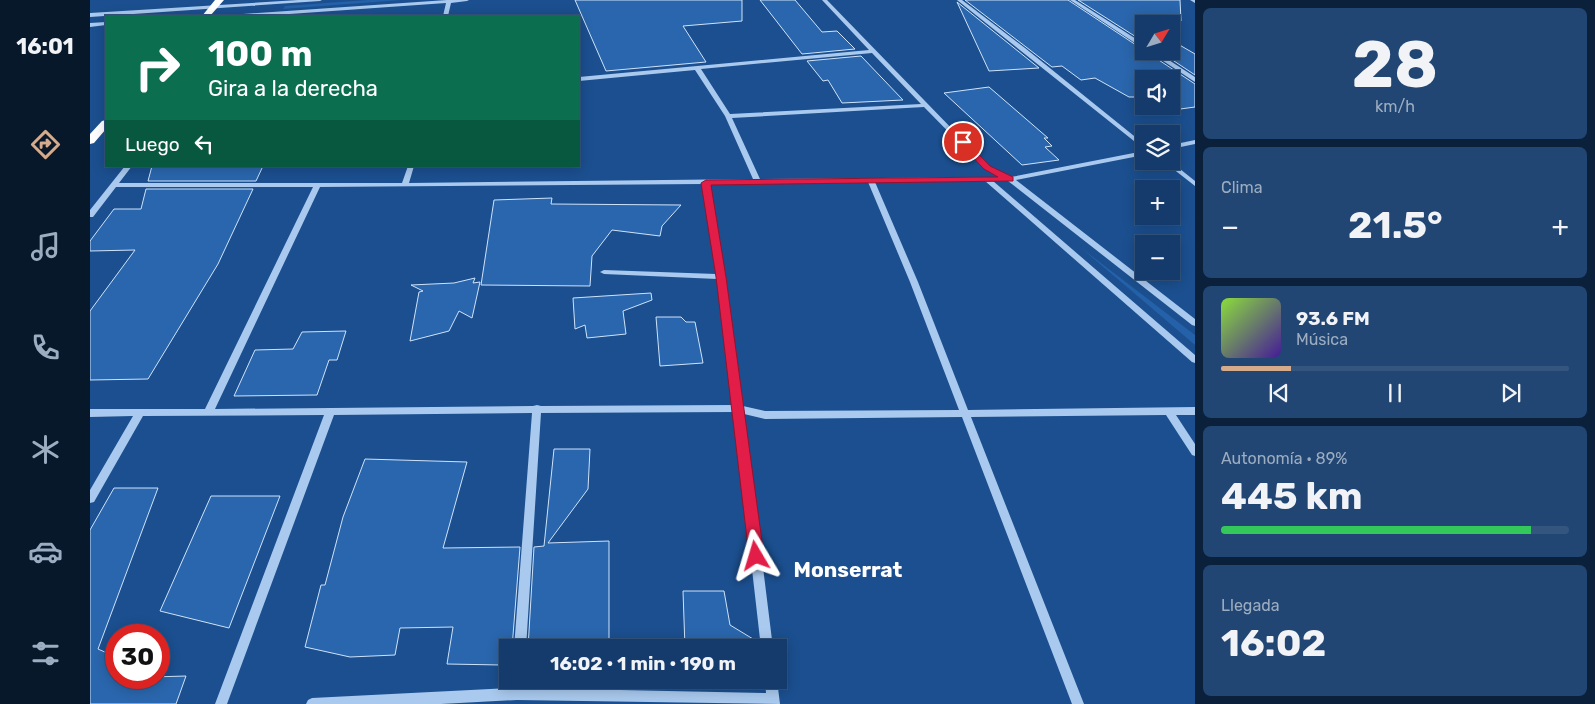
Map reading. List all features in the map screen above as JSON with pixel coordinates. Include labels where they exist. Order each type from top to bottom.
[{"type":"highway","points":[[207,15],[217,3]]},
{"type":"highway","points":[[90,140],[105,124]]},
{"type":"street","points":[[90,15],[217,3],[320,0]]},
{"type":"street","points":[[263,15],[467,0]]},
{"type":"street","points":[[824,0],[987,168],[1010,179],[1195,322]]},
{"type":"street","points":[[959,0],[1135,140]]},
{"type":"street","points":[[1072,0],[1135,41]]},
{"type":"street","points":[[250,15],[259,2]]},
{"type":"street","points":[[446,15],[449,2]]},
{"type":"street","points":[[90,25],[105,24]]},
{"type":"street","points":[[580,79],[874,51]]},
{"type":"street","points":[[1165,60],[1195,80]]},
{"type":"street","points":[[697,68],[728,116],[758,182]]},
{"type":"street","points":[[728,116],[927,105]]},
{"type":"street","points":[[1180,145],[1195,142]]},
{"type":"street","points":[[114,185],[405,185],[986,180],[1010,179],[1135,155]]},
{"type":"street","points":[[90,215],[128,167]]},
{"type":"street","points":[[405,185],[411,167]]},
{"type":"street","points":[[986,180],[987,168]]},
{"type":"street","points":[[1177,170],[1195,184]]},
{"type":"street","points":[[986,180],[1195,360]]},
{"type":"street","points":[[871,182],[914,282],[1078,704]]},
{"type":"street","points":[[706,183],[739,408],[766,639]]},
{"type":"street","points":[[209,411],[318,184]]},
{"type":"street","points":[[604,272],[721,277]]},
{"type":"street","points":[[521,639],[537,408]]},
{"type":"street","points":[[90,413],[209,411],[330,412],[537,408],[739,408],[765,415],[1195,411]]},
{"type":"street","points":[[1168,411],[1195,452]]},
{"type":"street","points":[[221,704],[330,412]]},
{"type":"street","points":[[90,499],[140,413]]},
{"type":"street","points":[[517,689],[517,694]]},
{"type":"street","points":[[312,704],[517,694],[774,701]]},
{"type":"shaded area","points":[[367,0],[401,0],[283,9],[285,6]]},
{"type":"shaded area","points":[[1080,247],[1195,335],[1195,345]]},
{"type":"building","points":[[575,0],[742,0],[742,21],[683,26],[706,62],[606,71]]},
{"type":"building","points":[[760,0],[795,0],[822,32],[837,31],[855,49],[802,54]]},
{"type":"building","points":[[965,0],[1068,0],[1135,44],[1135,60],[1159,60],[1174,70],[1135,70],[1135,97],[1129,97],[1095,78],[1081,80],[1062,66],[1052,67]]},
{"type":"building","points":[[1078,0],[1180,0],[1181,21],[1180,15],[1135,15],[1135,36]]},
{"type":"building","points":[[957,2],[1039,68],[989,71]]},
{"type":"building","points":[[1180,45],[1195,54],[1195,75],[1172,60],[1180,60]]},
{"type":"building","points":[[861,56],[903,100],[842,103],[828,80],[823,81],[807,61]]},
{"type":"building","points":[[1180,74],[1195,84],[1195,107],[1180,109]]},
{"type":"building","points":[[989,87],[1048,138],[1044,138],[1052,146],[1045,147],[1059,160],[1022,165],[944,93]]},
{"type":"building","points":[[152,167],[263,167],[256,181],[148,181]]},
{"type":"building","points":[[146,189],[253,189],[218,264],[148,379],[90,380],[90,311],[135,250],[90,251],[90,241],[114,209],[141,209]]},
{"type":"building","points":[[552,198],[551,204],[681,205],[662,226],[660,236],[612,230],[592,256],[590,286],[481,285],[494,200]]},
{"type":"building","points":[[475,278],[473,283],[480,282],[472,318],[459,311],[449,331],[410,341],[419,292],[423,291],[411,285],[454,283]]},
{"type":"building","points":[[651,293],[652,300],[623,311],[626,334],[587,338],[585,325],[575,329],[573,298]]},
{"type":"building","points":[[656,317],[681,317],[686,322],[695,322],[703,363],[660,366]]},
{"type":"building","points":[[346,331],[337,360],[329,360],[317,395],[234,396],[255,350],[293,349],[302,332]]},
{"type":"building","points":[[554,449],[590,449],[588,489],[548,543],[609,541],[609,639],[529,639],[534,547],[544,546]]},
{"type":"building","points":[[365,459],[467,462],[443,548],[520,547],[513,639],[499,639],[499,665],[447,664],[453,627],[400,628],[395,655],[350,657],[305,647],[321,585],[325,585],[343,517]]},
{"type":"building","points":[[114,488],[158,488],[107,624],[105,624],[105,630],[98,649],[105,652],[105,689],[170,689],[170,676],[186,676],[176,704],[90,704],[90,530]]},
{"type":"building","points":[[211,496],[280,496],[229,628],[160,611]]},
{"type":"building","points":[[683,591],[724,591],[730,625],[753,639],[685,639]]},
{"type":"district","name":"Monserrat","points":[[848,569]]},
{"type":"route","points":[[756,556],[739,408],[706,183],[1010,179],[987,168],[963,142]]}]
